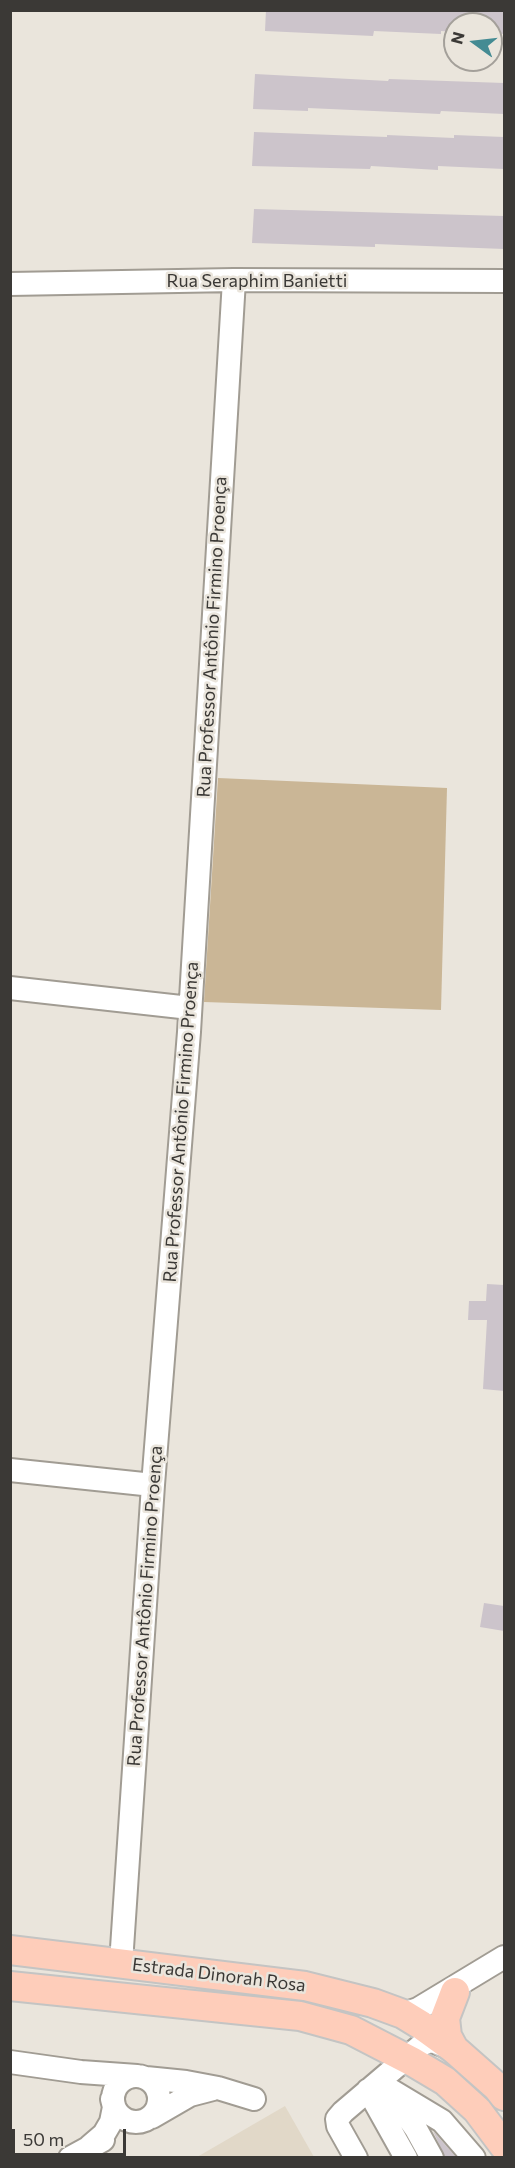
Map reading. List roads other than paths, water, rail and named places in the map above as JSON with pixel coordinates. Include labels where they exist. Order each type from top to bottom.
[{"type":"main road","name":"Estrada Dinorah Rosa","points":[[10,1950],[306,1986],[373,2002],[412,2019],[454,2049],[504,2096]]},
{"type":"main road","points":[[454,2049],[447,2036],[445,2018],[462,1985]]},
{"type":"main road","name":"Estrada Dinorah Rosa","points":[[10,1986],[300,2016],[351,2030],[445,2081],[477,2110],[504,2146]]},
{"type":"main road","points":[[351,2030],[371,2028],[401,2032],[412,2019]]},
{"type":"street","name":"Rua Seraphim Banietti","points":[[10,284],[234,280],[504,281]]},
{"type":"street","name":"Rua Professor Antônio Firmino Proença","points":[[121,1963],[153,1485],[190,1008],[234,280]]},
{"type":"street","points":[[10,987],[190,1008]]},
{"type":"street","points":[[10,1470],[153,1485]]},
{"type":"street","points":[[412,2019],[504,1957]]},
{"type":"street","points":[[356,2157],[338,2126],[337,2120],[343,2112],[410,2060],[429,2042],[454,2049]]},
{"type":"street","points":[[10,2062],[81,2072],[186,2082],[218,2088],[254,2099]]},
{"type":"street","points":[[81,2072],[92,2077],[107,2090],[114,2107],[118,2114],[135,2123],[148,2119],[157,2110],[158,2092],[154,2084],[142,2077],[129,2077],[121,2082],[113,2098],[114,2107],[111,2122],[104,2134],[90,2146]]},
{"type":"street","points":[[379,2085],[406,2157]]},
{"type":"street","points":[[379,2085],[416,2129],[432,2157]]},
{"type":"street","points":[[379,2085],[442,2121],[474,2157]]},
{"type":"street","points":[[70,2157],[148,2119],[189,2095],[218,2088]]}]
